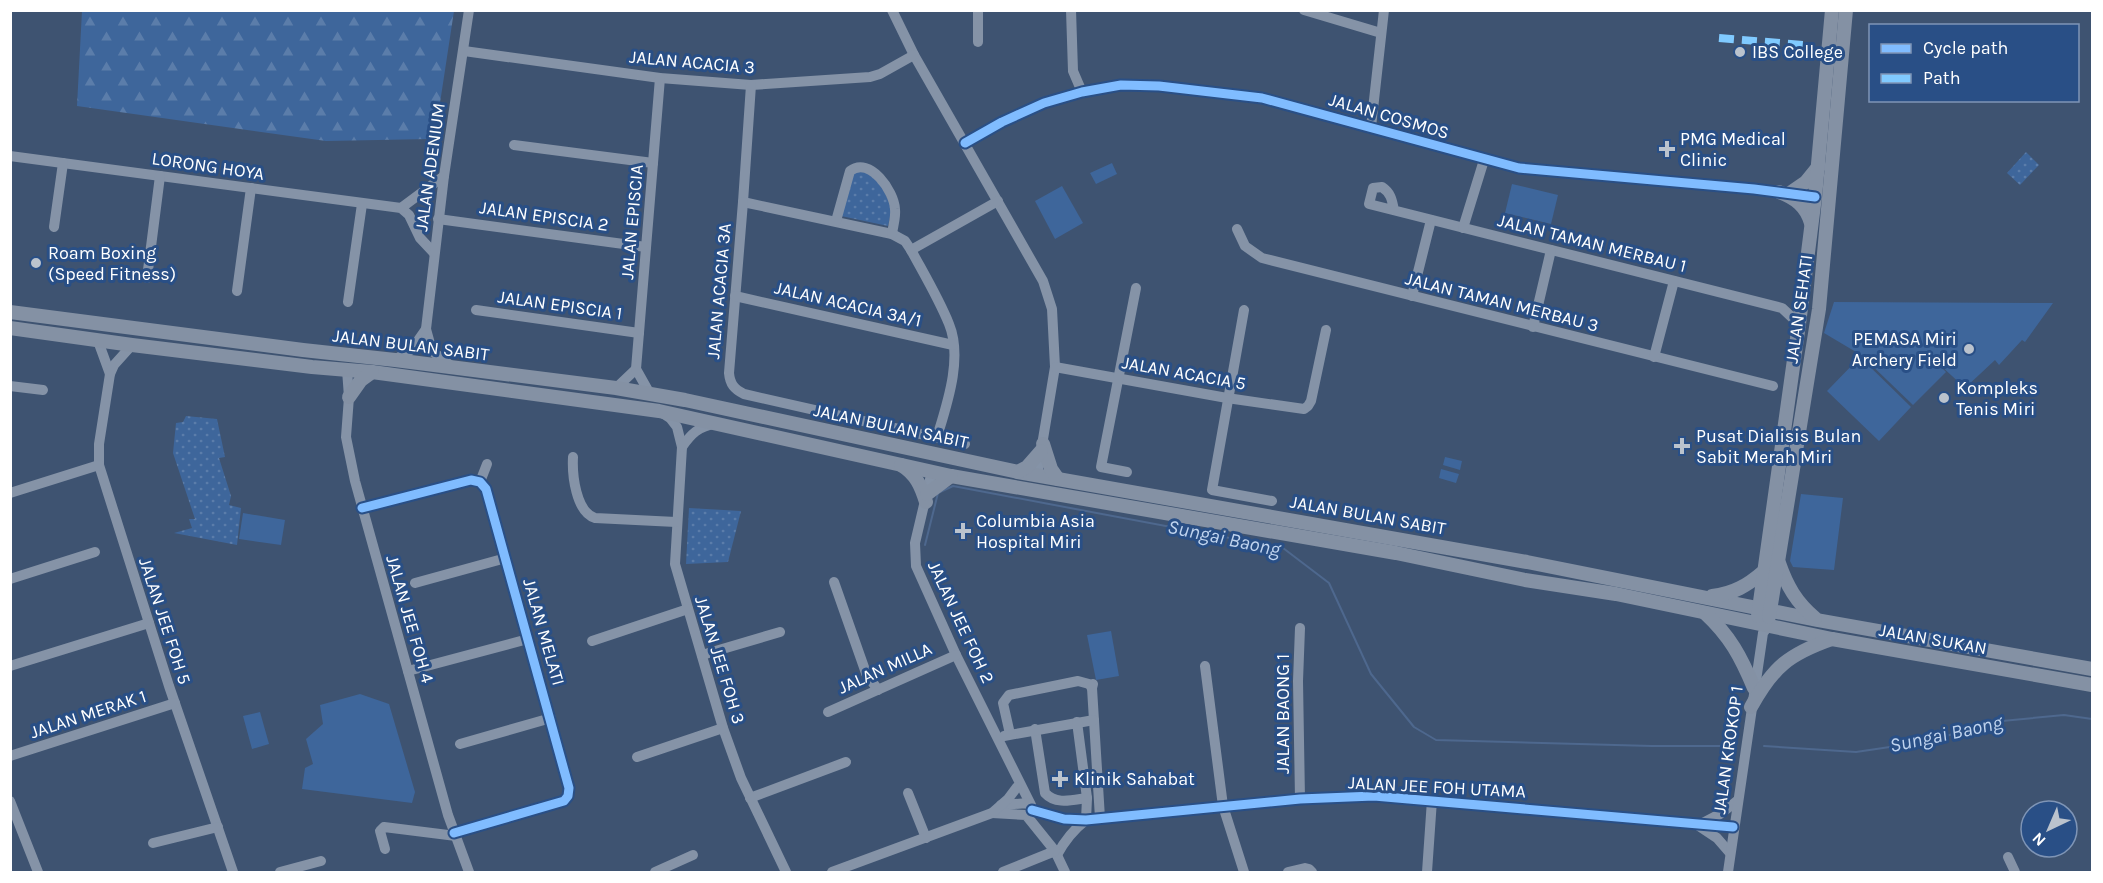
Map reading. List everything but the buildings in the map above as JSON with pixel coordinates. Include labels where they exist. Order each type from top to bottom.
[{"type":"main road","name":"JALAN SEHATI","points":[[1764,609],[1763,572],[1803,299],[1819,166],[1832,10]]},
{"type":"main road","name":"JALAN SEHATI","points":[[1764,609],[1778,561],[1819,309],[1846,10]]},
{"type":"main road","points":[[1819,309],[1815,300],[1823,218],[1821,207],[1815,197],[1826,180],[1832,122],[1838,111]]},
{"type":"main road","points":[[1784,193],[1806,182],[1819,166]]},
{"type":"main road","points":[[1784,193],[1803,207],[1809,215],[1811,225]]},
{"type":"main road","name":"JALAN BULAN SABIT","points":[[10,312],[616,388],[685,400],[1018,472],[1527,562],[1764,609]]},
{"type":"main road","name":"JALAN BULAN SABIT","points":[[10,328],[132,345],[372,372],[659,411],[951,476],[1396,553],[1525,580],[1616,594],[1763,627]]},
{"type":"main road","points":[[303,350],[337,362],[347,370]]},
{"type":"main road","points":[[349,397],[361,380],[372,372]]},
{"type":"main road","points":[[685,400],[700,408],[915,458],[932,471]]},
{"type":"main road","points":[[1018,472],[1027,467],[1042,448]]},
{"type":"main road","points":[[1042,448],[1058,479]]},
{"type":"main road","points":[[898,464],[909,470],[918,480],[927,498],[951,476]]},
{"type":"main road","points":[[1037,475],[1057,489],[1201,514],[1226,525]]},
{"type":"main road","points":[[1778,561],[1788,587],[1796,600],[1817,620]]},
{"type":"main road","points":[[1703,597],[1736,591],[1763,572]]},
{"type":"main road","points":[[1763,627],[1764,609]]},
{"type":"main road","name":"JALAN SUKAN","points":[[1764,609],[2092,669]]},
{"type":"main road","points":[[1704,612],[1734,645],[1754,688]]},
{"type":"main road","name":"JALAN SUKAN","points":[[1763,627],[2092,685]]},
{"type":"main road","points":[[1751,707],[1767,679],[1776,670],[1811,646],[1832,639]]},
{"type":"street","name":"JALAN ADENIUM","points":[[454,368],[432,351],[426,329],[438,219],[469,10]]},
{"type":"street","points":[[892,10],[914,55],[1044,281],[1052,309],[1055,367],[1037,475]]},
{"type":"street","points":[[978,10],[978,42]]},
{"type":"street","points":[[1071,10],[1073,70],[1082,92]]},
{"type":"street","points":[[1304,10],[1380,33]]},
{"type":"street","points":[[1371,127],[1384,10]]},
{"type":"street","name":"JALAN ACACIA 3","points":[[464,51],[660,78],[751,86],[870,77],[914,55]]},
{"type":"street","name":"JALAN EPISCIA","points":[[636,369],[660,78]]},
{"type":"street","name":"JALAN COSMOS","points":[[965,143],[1044,103],[1082,92],[1131,85],[1262,98],[1484,160],[1530,170],[1815,197]]},
{"type":"street","name":"JALAN ACACIA 3A","points":[[751,86],[729,373],[732,385],[740,392],[965,444]]},
{"type":"street","points":[[514,145],[653,163]]},
{"type":"street","name":"LORONG HOYA","points":[[10,156],[402,208]]},
{"type":"street","points":[[1464,228],[1484,160]]},
{"type":"street","points":[[54,227],[63,163]]},
{"type":"street","points":[[836,221],[850,171],[857,168],[866,169],[882,180],[894,203],[892,234]]},
{"type":"street","points":[[147,278],[160,176]]},
{"type":"street","points":[[434,253],[420,238],[409,215],[402,208],[444,176]]},
{"type":"street","points":[[237,291],[251,188]]},
{"type":"street","points":[[912,250],[998,201]]},
{"type":"street","name":"JALAN ACACIA 3A","points":[[743,202],[892,234],[905,241],[912,250],[950,326],[953,368],[950,392],[937,437]]},
{"type":"street","points":[[348,302],[362,204]]},
{"type":"street","name":"JALAN TAMAN MERBAU 1","points":[[1394,210],[1782,308]]},
{"type":"street","name":"JALAN EPISCIA 2","points":[[438,219],[646,247]]},
{"type":"street","points":[[1412,296],[1431,220]]},
{"type":"street","name":"JALAN TAMAN MERBAU 3","points":[[1237,229],[1245,246],[1262,258],[1773,386]]},
{"type":"street","points":[[1533,327],[1551,250]]},
{"type":"street","points":[[1654,357],[1674,281]]},
{"type":"street","points":[[1128,472],[1101,467],[1136,288]]},
{"type":"street","name":"JALAN ACACIA 3A/1","points":[[735,296],[953,345]]},
{"type":"street","points":[[1799,324],[1782,308],[1803,299]]},
{"type":"street","name":"JALAN EPISCIA 1","points":[[476,310],[639,333]]},
{"type":"street","points":[[1244,310],[1212,490],[1272,501]]},
{"type":"street","points":[[395,360],[412,349],[426,329]]},
{"type":"street","name":"JALAN ACACIA 5","points":[[1055,367],[1227,398],[1304,409],[1311,401],[1326,330]]},
{"type":"street","name":"JALAN JEE FOH 5","points":[[98,340],[110,374]]},
{"type":"street","name":"JALAN JEE FOH 5","points":[[132,345],[114,365],[110,374],[99,444],[99,465],[175,703],[233,873]]},
{"type":"street","points":[[616,388],[636,369],[650,394]]},
{"type":"street","name":"JALAN JEE FOH 4","points":[[347,370],[349,397],[346,437],[362,508],[455,834],[470,873]]},
{"type":"street","points":[[10,386],[43,390]]},
{"type":"street","name":"JALAN JEE FOH 3","points":[[659,411],[670,418],[677,427],[682,447],[675,564],[723,728],[750,798],[786,873]]},
{"type":"street","points":[[682,447],[689,437],[702,427],[721,424]]},
{"type":"street","points":[[573,457],[572,476],[586,514],[595,518],[676,522]]},
{"type":"street","points":[[362,508],[471,480],[480,482],[487,464]]},
{"type":"street","points":[[10,493],[99,465]]},
{"type":"street","name":"JALAN JEE FOH 2","points":[[932,471],[915,543],[916,566],[956,655],[998,737],[1027,810],[1056,853],[1065,873]]},
{"type":"street","name":"JALAN MELATI","points":[[455,834],[564,801],[568,796],[569,788],[486,489],[480,482]]},
{"type":"street","points":[[10,579],[95,552]]},
{"type":"street","points":[[415,584],[506,558]]},
{"type":"street","points":[[834,582],[866,673],[878,690]]},
{"type":"street","points":[[592,641],[688,609]]},
{"type":"street","points":[[10,666],[149,623]]},
{"type":"street","name":"JALAN KROKOP 1","points":[[1728,873],[1763,627]]},
{"type":"street","name":"JALAN BAONG 1","points":[[1300,628],[1298,691],[1300,799]]},
{"type":"street","points":[[702,656],[780,632]]},
{"type":"street","points":[[408,671],[528,639]]},
{"type":"street","name":"JALAN MILLA","points":[[828,712],[956,655]]},
{"type":"street","points":[[1205,666],[1223,806],[1244,873]]},
{"type":"street","points":[[1010,734],[1003,703],[1009,695],[1078,681],[1093,686],[1100,818]]},
{"type":"street","name":"JALAN MERAK 1","points":[[10,756],[175,703]]},
{"type":"street","points":[[460,744],[550,718]]},
{"type":"street","points":[[998,737],[1094,720]]},
{"type":"street","points":[[1003,873],[1056,853],[1069,835],[1086,820],[1087,798],[1077,722]]},
{"type":"street","points":[[637,757],[723,728]]},
{"type":"street","points":[[1035,729],[1045,793],[1051,799],[1059,801],[1087,798]]},
{"type":"street","points":[[750,798],[846,762]]},
{"type":"street","points":[[1084,766],[1097,766]]},
{"type":"street","points":[[832,873],[859,868],[996,809],[1017,783]]},
{"type":"street","points":[[908,794],[926,838]]},
{"type":"street","name":"JALAN JEE FOH UTAMA","points":[[996,809],[1027,810],[1064,819],[1086,820],[1300,799],[1374,796],[1733,827]]},
{"type":"street","points":[[1427,873],[1432,800]]},
{"type":"street","points":[[10,801],[38,873]]},
{"type":"street","points":[[1696,824],[1720,814],[1737,801]]},
{"type":"street","points":[[1696,824],[1709,832],[1730,853]]},
{"type":"street","points":[[153,843],[218,827]]},
{"type":"street","points":[[385,849],[380,831],[384,827],[455,834]]},
{"type":"street","points":[[655,873],[693,855]]},
{"type":"street","points":[[2008,857],[2015,873]]},
{"type":"street","points":[[280,873],[321,861]]},
{"type":"street","points":[[1288,873],[1309,868],[1312,873]]},
{"type":"green space","points":[[82,10],[454,11],[438,116],[430,139],[326,141],[77,106]]},
{"type":"green space","points":[[2026,152],[2039,165],[2020,185],[2007,173]]},
{"type":"green space","points":[[1112,163],[1117,174],[1096,184],[1090,173]]},
{"type":"green space","points":[[854,171],[870,173],[879,180],[892,208],[888,226],[841,216]]},
{"type":"green space","points":[[1512,184],[1558,195],[1551,224],[1505,213]]},
{"type":"green space","points":[[1062,186],[1083,223],[1055,239],[1035,201]]},
{"type":"green space","name":"PEMASA Miri Archery Field","points":[[1834,302],[2053,303],[2025,342],[2022,340],[1999,365],[1995,360],[1965,388],[1925,351],[1946,372],[1913,405],[1861,355],[1824,333]]},
{"type":"green space","points":[[1860,357],[1911,407],[1879,441],[1827,391]]},
{"type":"green space","points":[[186,416],[217,419],[225,457],[219,458],[231,496],[229,505],[241,508],[237,545],[174,533],[192,528],[189,519],[195,519],[173,453],[176,423],[183,422]]},
{"type":"green space","points":[[1445,457],[1462,461],[1460,470],[1443,465]]},
{"type":"green space","points":[[1441,469],[1459,474],[1456,483],[1439,478]]},
{"type":"green space","points":[[1801,494],[1843,498],[1834,570],[1793,567],[1790,561]]},
{"type":"green space","points":[[689,508],[741,511],[728,562],[686,564]]},
{"type":"green space","points":[[243,513],[285,520],[281,545],[239,539]]},
{"type":"green space","points":[[1111,631],[1119,676],[1096,680],[1087,635]]},
{"type":"green space","points":[[360,694],[389,704],[415,792],[412,803],[302,789],[305,768],[313,764],[306,739],[323,724],[320,705]]},
{"type":"green space","points":[[260,712],[269,744],[252,749],[243,716]]},
{"type":"waterway","name":"Sungai Baong","points":[[925,545],[938,493],[953,486],[1283,548],[1329,583],[1371,674],[1414,727],[1436,740],[1723,746]]},
{"type":"waterway","name":"Sungai Baong","points":[[1764,746],[1856,752],[1937,740],[1967,728],[2002,721],[2064,715],[2092,719]]},
{"type":"marked path","points":[[1719,38],[1804,45]]},
{"type":"cycle path","points":[[965,143],[1002,122],[1044,103],[1082,92],[1121,85],[1159,86],[1262,98],[1519,168],[1754,189],[1815,197]]},
{"type":"cycle path","points":[[362,508],[471,480],[480,482],[486,489],[569,788],[568,796],[564,801],[454,833]]},
{"type":"cycle path","points":[[1032,810],[1064,819],[1086,820],[1300,799],[1374,796],[1733,827]]},
{"type":"place","name":"IBS College","points":[[1740,52]]},
{"type":"place","name":"PMG Medical Clinic","points":[[1667,149]]},
{"type":"place","name":"Roam Boxing (Speed Fitness)","points":[[36,263]]},
{"type":"place","name":"PEMASA Miri Archery Field","points":[[1969,349]]},
{"type":"place","name":"Kompleks Tenis Miri","points":[[1944,398]]},
{"type":"place","name":"Pusat Dialisis Bulan Sabit Merah Miri","points":[[1682,446]]},
{"type":"place","name":"Columbia Asia Hospital Miri","points":[[963,531]]},
{"type":"place","name":"Klinik Sahabat","points":[[1060,779]]}]
